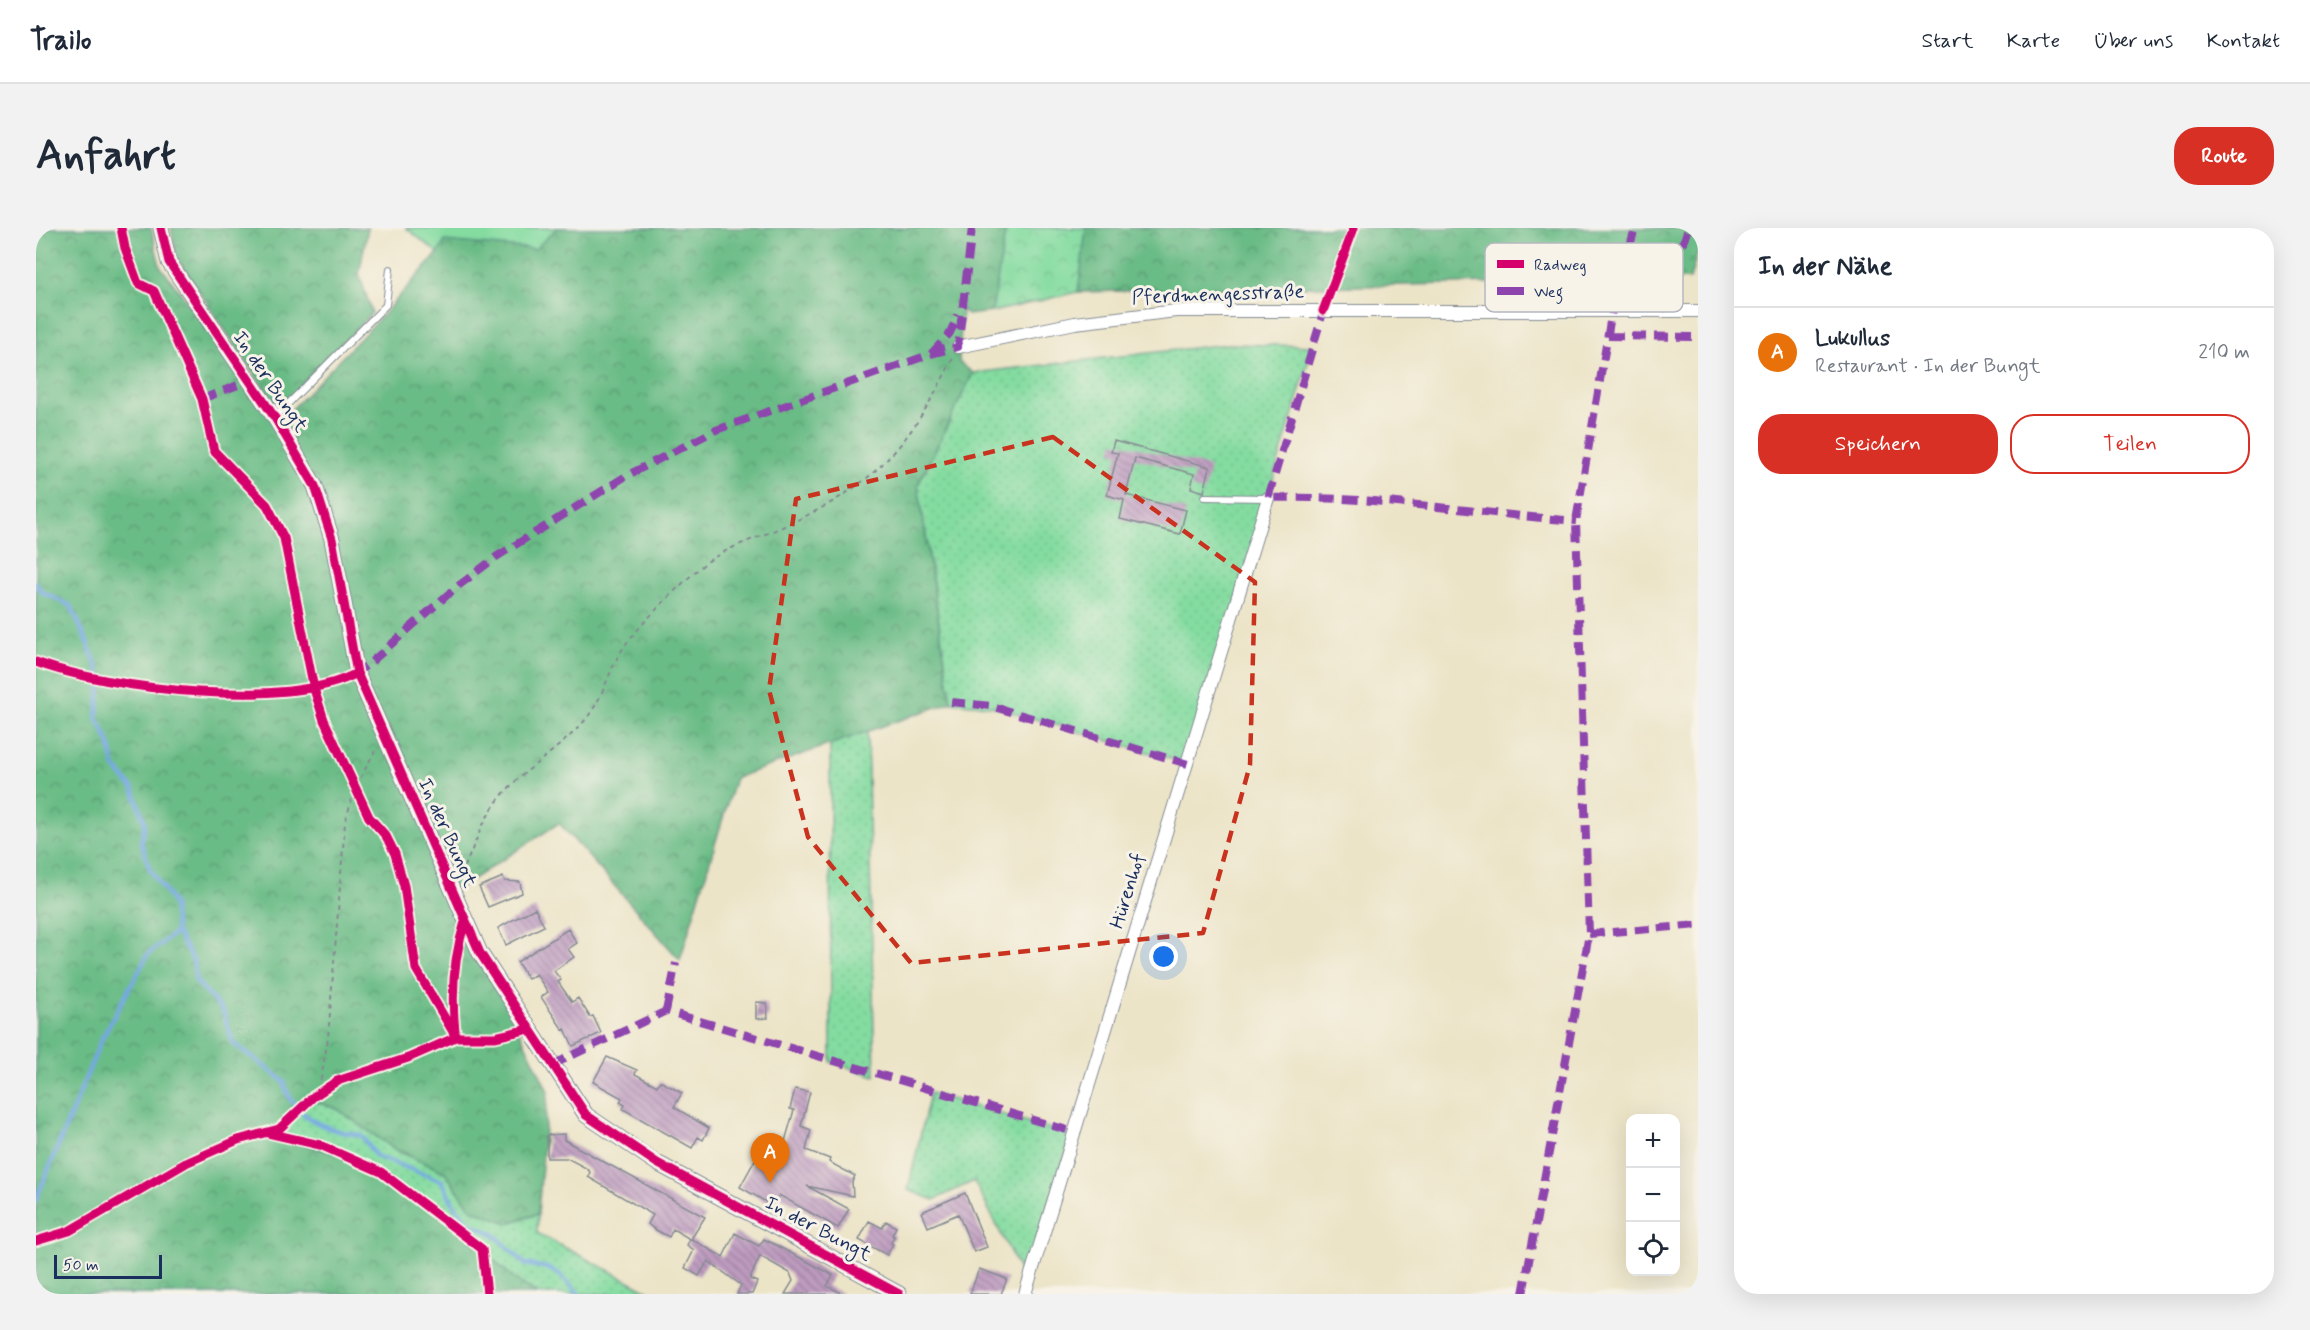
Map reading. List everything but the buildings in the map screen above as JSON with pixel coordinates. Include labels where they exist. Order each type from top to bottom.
[{"type":"street","name":"In der Bungt","points":[[161,228],[169,262],[275,418],[315,486],[332,539],[357,673],[480,953],[586,1115],[657,1163],[899,1294]]},
{"type":"street","name":"Pferdmengesstraße","points":[[958,347],[1075,323],[1176,311],[1485,312]]},
{"type":"street","name":"Pferdmengesstraße","points":[[1683,312],[1698,312]]},
{"type":"street","name":"Hürenhof","points":[[1025,1294],[1268,498]]},
{"type":"lane","points":[[275,418],[386,305],[390,269]]},
{"type":"lane","points":[[1205,497],[1268,498]]},
{"type":"path","points":[[453,892],[492,809],[511,787],[564,743],[590,714],[611,669],[631,639],[706,563],[729,549],[818,511],[861,485],[887,463],[913,431],[958,347]]},
{"type":"path","points":[[325,1088],[321,1078],[328,1038],[345,823],[356,788],[372,760],[382,728]]},
{"type":"highlighted area","points":[[1053,437],[1255,582],[1250,765],[1203,933],[911,963],[808,837],[769,690],[796,499]]},
{"type":"green space","points":[[36,228],[151,228],[160,266],[248,381],[283,418],[379,319],[438,253],[445,241],[535,249],[557,228],[1006,228],[992,312],[967,315],[962,308],[959,362],[973,373],[918,485],[951,702],[735,778],[680,960],[559,823],[453,892],[548,1091],[538,1214],[508,1223],[471,1209],[445,1172],[396,1150],[337,1109],[306,1098],[290,1108],[279,1136],[351,1159],[374,1170],[429,1208],[515,1279],[539,1294],[36,1294]]},
{"type":"green space","points":[[171,228],[368,228],[359,274],[372,313],[288,399],[273,402],[177,258]]},
{"type":"green space","points":[[406,228],[557,228],[535,249],[445,241],[438,253]]},
{"type":"green space","points":[[1006,228],[1086,228],[1078,292],[992,312]]},
{"type":"green space","points":[[1086,228],[1698,228],[1698,250],[1690,279],[1683,279],[1683,243],[1485,243],[1485,283],[1078,292]]},
{"type":"green space","points":[[1228,344],[1313,346],[1188,764],[991,706],[951,702],[918,485],[973,373]]},
{"type":"green space","points":[[867,731],[875,1076],[831,1062],[830,744]]},
{"type":"green space","points":[[930,1093],[1072,1135],[1024,1279],[974,1181],[934,1200],[908,1190]]},
{"type":"green space","points":[[306,1098],[337,1109],[396,1150],[445,1172],[458,1191],[508,1223],[538,1214],[537,1233],[654,1294],[539,1294],[520,1285],[505,1272],[330,1150],[295,1143],[279,1136],[290,1108]]},
{"type":"waterway","points":[[36,583],[42,592],[71,606],[87,642],[98,669],[100,687],[97,718],[109,742],[114,766],[133,789],[145,823],[141,842],[150,869],[173,903],[176,932],[193,960],[196,981],[223,1011],[233,1043],[284,1081],[294,1104],[302,1113],[324,1126],[361,1135],[376,1156],[442,1181],[454,1205],[469,1223],[494,1234],[525,1264],[547,1268],[559,1274],[579,1294]]},
{"type":"waterway","points":[[36,1200],[102,1038],[148,954],[176,932]]},
{"type":"marked path","points":[[353,675],[370,663],[453,590],[496,557],[626,476],[716,430],[931,354],[958,347],[972,228]]},
{"type":"marked path","points":[[1631,243],[1635,228]]},
{"type":"marked path","points":[[1683,244],[1688,228]]},
{"type":"marked path","points":[[1325,306],[1268,498],[1345,499],[1576,521]]},
{"type":"marked path","points":[[1523,1294],[1589,934],[1576,521],[1612,312]]},
{"type":"marked path","points":[[931,354],[950,333],[958,315]]},
{"type":"marked path","points":[[1608,336],[1698,337]]},
{"type":"marked path","points":[[202,399],[248,381]]},
{"type":"marked path","points":[[951,702],[991,706],[1188,764]]},
{"type":"marked path","points":[[1589,934],[1698,925]]},
{"type":"marked path","points":[[666,1011],[676,963]]},
{"type":"marked path","points":[[552,1065],[666,1011],[1074,1132]]},
{"type":"cycle path","points":[[121,228],[125,248],[138,283],[154,291],[202,399],[214,451],[267,505],[284,538],[314,689],[324,720],[369,817],[386,836],[395,854],[404,886],[416,969],[456,1037]]},
{"type":"cycle path","points":[[161,228],[169,262],[275,418],[315,486],[332,539],[357,673],[480,953],[586,1115],[657,1163],[899,1294]]},
{"type":"cycle path","points":[[1323,311],[1354,228]]},
{"type":"cycle path","points":[[36,662],[68,672],[107,680],[198,692],[288,691],[326,685],[357,673]]},
{"type":"cycle path","points":[[455,1031],[454,976],[465,922]]},
{"type":"cycle path","points":[[36,1241],[69,1231],[186,1163],[238,1140],[279,1129],[313,1097],[337,1081],[408,1058],[456,1037],[495,1037],[529,1029]]},
{"type":"cycle path","points":[[268,1133],[320,1145],[381,1172],[482,1249],[487,1294]]},
{"type":"place","name":"Lukullus","points":[[770,1183]]}]
